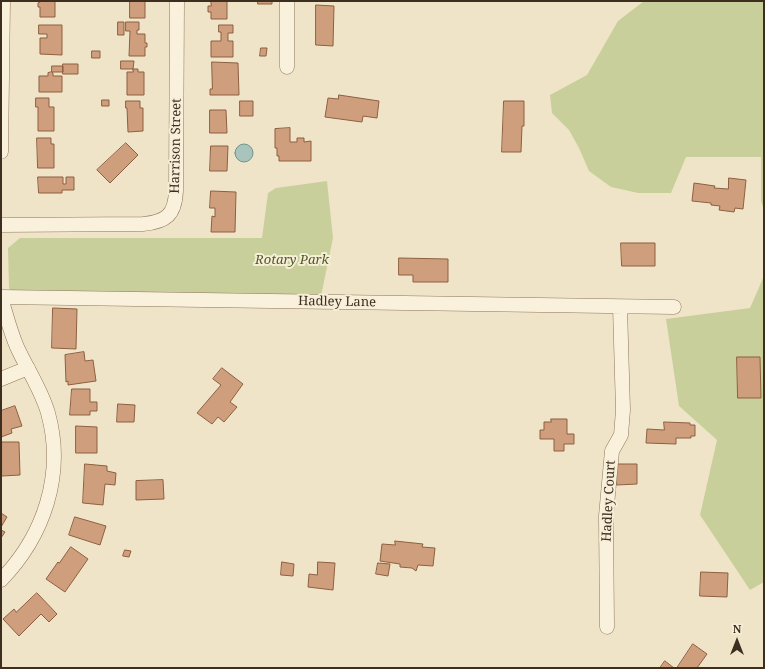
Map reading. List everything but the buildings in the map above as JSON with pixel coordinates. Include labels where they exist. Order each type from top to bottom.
[{"type":"street","points":[[1,152],[3,1]]},
{"type":"street","name":"Harrison Street","points":[[1,225],[142,224],[155,223],[170,215],[174,208],[176,196],[177,1]]},
{"type":"street","points":[[287,1],[287,67]]},
{"type":"street","points":[[1,297],[17,345],[39,390],[48,413],[53,443],[54,461],[47,505],[38,529],[15,566],[1,580]]},
{"type":"street","name":"Hadley Lane","points":[[1,297],[674,307]]},
{"type":"street","name":"Hadley Court","points":[[607,627],[606,516],[612,451],[621,435],[623,410],[620,307]]},
{"type":"street","points":[[1,379],[28,368]]},
{"type":"green space","points":[[644,1],[764,1],[764,211],[761,201],[761,157],[686,157],[671,193],[638,193],[611,187],[589,171],[569,130],[552,113],[550,95],[587,75],[618,21]]},
{"type":"green space","name":"Rotary Park","points":[[327,181],[333,238],[321,296],[19,293],[9,289],[8,248],[20,238],[262,238],[268,193],[276,188]]},
{"type":"green space","points":[[764,276],[764,582],[750,590],[700,515],[717,440],[679,406],[666,319],[750,308]]},
{"type":"water","points":[[240,144],[248,144],[253,149],[251,160],[248,162],[240,162],[235,157],[235,149]]}]
